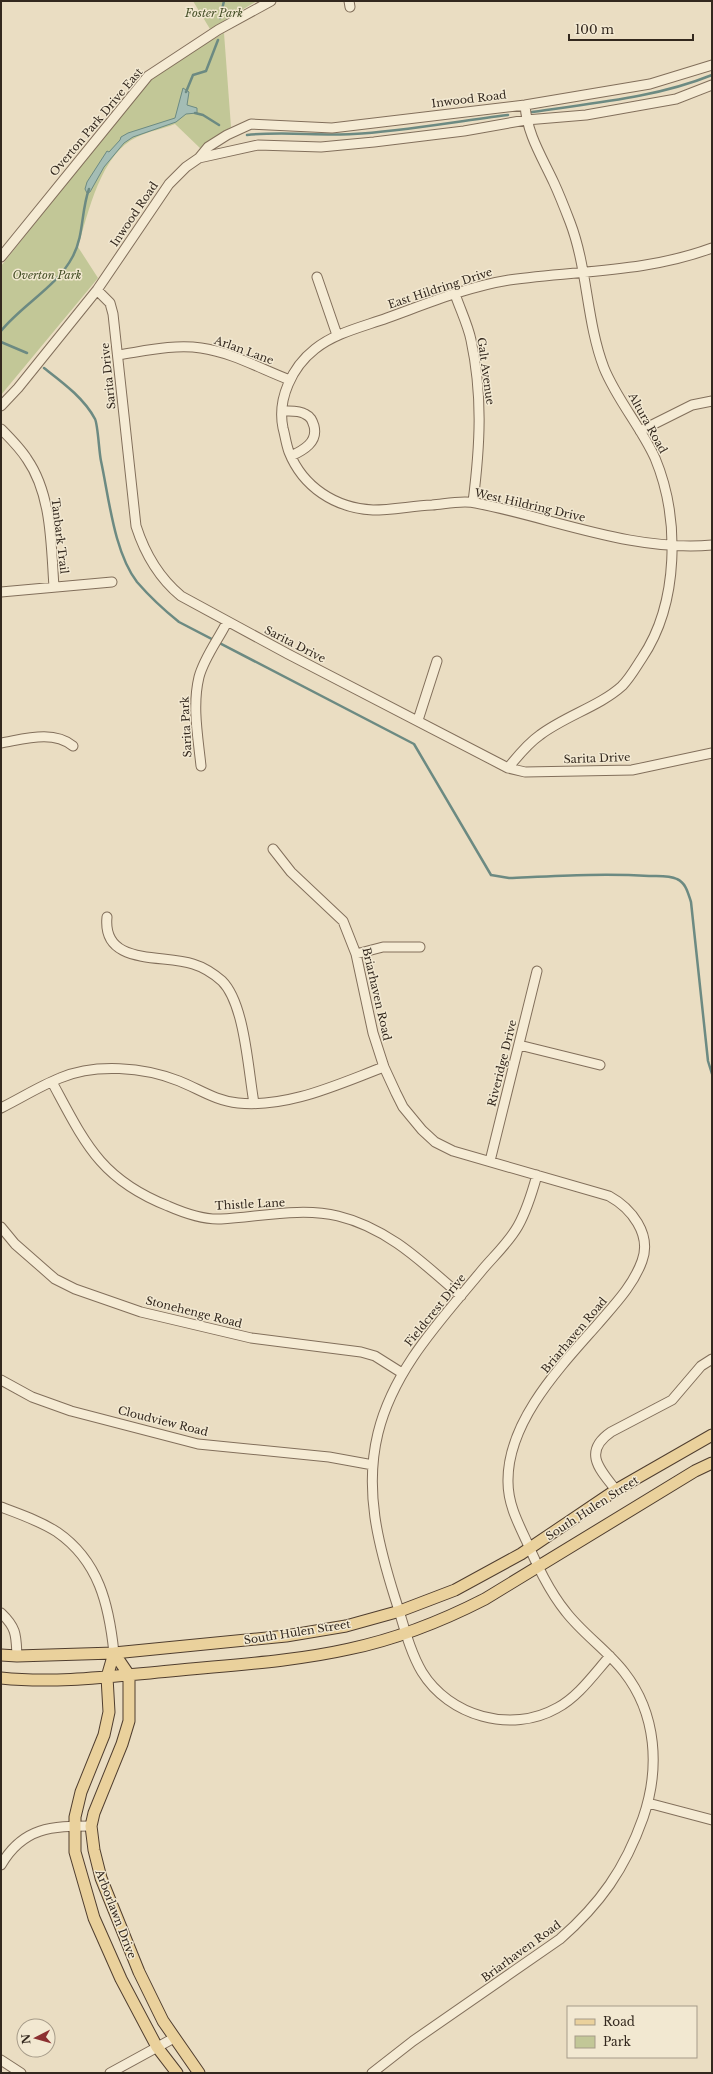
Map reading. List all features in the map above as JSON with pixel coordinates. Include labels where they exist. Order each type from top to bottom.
[{"type":"main road","name":"South Hulen Street","points":[[1,1655],[17,1656],[114,1653],[298,1634],[346,1626],[400,1611],[455,1590],[530,1549],[616,1490],[712,1435]]},
{"type":"main road","name":"South Hulen Street","points":[[1,1678],[53,1681],[129,1675],[311,1656],[349,1649],[406,1633],[453,1615],[479,1603],[695,1471],[712,1463]]},
{"type":"main road","name":"Arborlawn Drive","points":[[114,1653],[129,1675],[129,1721],[122,1744],[100,1797],[92,1826],[94,1850],[101,1878],[112,1910],[139,1972],[163,2021],[199,2073]]},
{"type":"main road","name":"Arborlawn Drive","points":[[114,1653],[108,1677],[108,1712],[104,1735],[81,1792],[74,1826],[76,1852],[94,1918],[121,1979],[157,2046],[177,2073]]},
{"type":"street","name":"Overton Park Drive East","points":[[1,257],[141,83],[184,51],[271,1]]},
{"type":"street","name":"Inwood Road","points":[[1,406],[18,388],[97,290],[169,184],[186,167],[199,158],[208,147],[227,135],[251,124],[332,128],[524,105],[650,84],[712,65]]},
{"type":"street","name":"Inwood Road","points":[[199,158],[258,145],[321,146],[374,142],[464,131],[526,120],[586,115],[676,98],[712,85]]},
{"type":"street","name":"Altura Road","points":[[508,768],[538,736],[554,725],[614,692],[624,684],[655,636],[665,610],[670,583],[672,546],[669,511],[655,458],[604,368],[594,334],[575,234],[556,186],[532,138],[526,120],[524,105]]},
{"type":"street","points":[[227,135],[235,149]]},
{"type":"street","name":"East Hildring Drive","points":[[290,380],[303,360],[314,350],[338,336],[480,286],[546,275],[583,273],[661,263],[712,248]]},
{"type":"street","points":[[316,277],[338,336]]},
{"type":"street","name":"Sarita Drive","points":[[97,290],[112,308],[135,513],[141,540],[156,569],[171,587],[190,602],[508,768],[525,772],[632,770],[712,753]]},
{"type":"street","name":"Galt Avenue","points":[[455,294],[471,339],[480,404],[479,456],[473,502]]},
{"type":"street","name":"Arlan Lane","points":[[118,355],[166,348],[200,348],[221,352],[290,380]]},
{"type":"street","name":"West Hildring Drive","points":[[290,380],[286,390],[282,422],[291,456],[302,475],[315,488],[331,499],[348,507],[374,510],[473,502],[608,535],[672,546],[712,545]]},
{"type":"street","points":[[640,430],[692,405],[712,401]]},
{"type":"street","points":[[283,411],[304,412],[312,418],[315,431],[311,443],[301,451],[291,456]]},
{"type":"street","name":"Tanbark Trail","points":[[1,429],[28,459],[43,494],[50,535],[54,588]]},
{"type":"street","points":[[1,592],[112,582]]},
{"type":"street","name":"Sarita Park","points":[[201,766],[196,697],[199,676],[228,622]]},
{"type":"street","points":[[418,720],[437,661]]},
{"type":"street","points":[[1,743],[48,737],[66,740],[73,746]]},
{"type":"street","name":"Briarhaven Road","points":[[273,849],[291,872],[343,921],[356,954],[367,1010],[384,1067],[403,1107],[412,1119],[434,1142],[453,1151],[609,1196],[621,1203],[637,1221],[642,1234],[644,1248],[643,1259],[634,1278],[622,1297],[560,1366],[516,1435],[508,1470],[510,1500],[530,1549],[552,1593],[567,1614],[625,1672],[639,1693],[650,1724],[654,1764],[648,1803],[633,1842],[609,1887],[594,1907],[577,1924],[560,1939],[413,2041],[372,2073]]},
{"type":"street","points":[[106,917],[107,934],[119,948],[129,954],[193,964],[206,969],[222,981],[233,995],[239,1012],[254,1103]]},
{"type":"street","points":[[356,954],[383,947],[420,947]]},
{"type":"street","name":"Riveridge Drive","points":[[490,1161],[537,971]]},
{"type":"street","points":[[518,1045],[600,1065]]},
{"type":"street","points":[[1,1108],[52,1082],[78,1072],[90,1070],[128,1070],[155,1074],[179,1081],[221,1100],[239,1103],[254,1103],[304,1096],[384,1067]]},
{"type":"street","name":"Thistle Lane","points":[[52,1082],[81,1135],[95,1157],[124,1183],[151,1199],[200,1217],[218,1219],[302,1213],[337,1216],[369,1226],[402,1245],[461,1296]]},
{"type":"street","name":"Fieldcrest Drive","points":[[538,1175],[526,1210],[518,1226],[431,1330],[402,1373],[387,1402],[373,1465],[375,1525],[382,1556],[406,1633],[424,1674],[443,1697],[467,1712],[502,1720],[535,1716],[558,1708],[578,1691],[610,1656]]},
{"type":"street","name":"Stonehenge Road","points":[[1,1227],[15,1244],[55,1279],[75,1289],[141,1312],[251,1338],[361,1352],[375,1356],[402,1373]]},
{"type":"street","points":[[616,1490],[600,1470],[595,1458],[596,1447],[603,1437],[672,1400],[701,1366],[712,1359]]},
{"type":"street","name":"Cloudview Road","points":[[1,1380],[32,1397],[72,1411],[198,1444],[329,1457],[373,1465]]},
{"type":"street","name":"Arborlawn Drive","points":[[1,1507],[56,1532],[77,1550],[90,1565],[99,1582],[107,1605],[114,1653]]},
{"type":"street","points":[[1,1614],[11,1623],[16,1634],[17,1656]]},
{"type":"street","points":[[648,1803],[712,1820]]},
{"type":"street","points":[[1,1865],[10,1850],[34,1832],[61,1826],[92,1826]]},
{"type":"street","points":[[110,2073],[174,2038]]},
{"type":"street","points":[[1,2060],[14,2071]]},
{"type":"green space","name":"Foster Park","points":[[193,1],[257,1],[210,29]]},
{"type":"green space","name":"Overton Park","points":[[224,33],[231,127],[218,135],[201,149],[175,124],[137,137],[125,145],[114,156],[98,185],[86,218],[78,247],[98,278],[1,395],[1,266],[152,77],[172,63]]},
{"type":"water","points":[[183,88],[189,92],[187,105],[197,108],[197,113],[186,114],[176,122],[133,137],[124,143],[104,167],[90,192],[87,193],[85,189],[87,182],[107,151],[109,152],[121,137],[128,133],[175,118]]},
{"type":"waterway","points":[[220,18],[224,1]]},
{"type":"waterway","points":[[186,92],[193,75],[206,71],[218,40]]},
{"type":"waterway","points":[[532,112],[623,99],[668,89],[712,75]]},
{"type":"waterway","points":[[195,113],[203,115],[219,125]]},
{"type":"waterway","points":[[247,135],[273,133],[372,133],[508,115]]},
{"type":"waterway","points":[[1,331],[19,312],[58,277],[73,256],[79,240],[86,197],[89,189]]},
{"type":"waterway","points":[[1,342],[27,353]]},
{"type":"waterway","points":[[44,368],[79,397],[95,419],[113,524],[123,556],[129,570],[137,582],[157,603],[179,622],[414,744],[491,875],[509,878],[597,875],[663,876],[674,878],[683,883],[691,902],[708,1061],[712,1074]]}]
